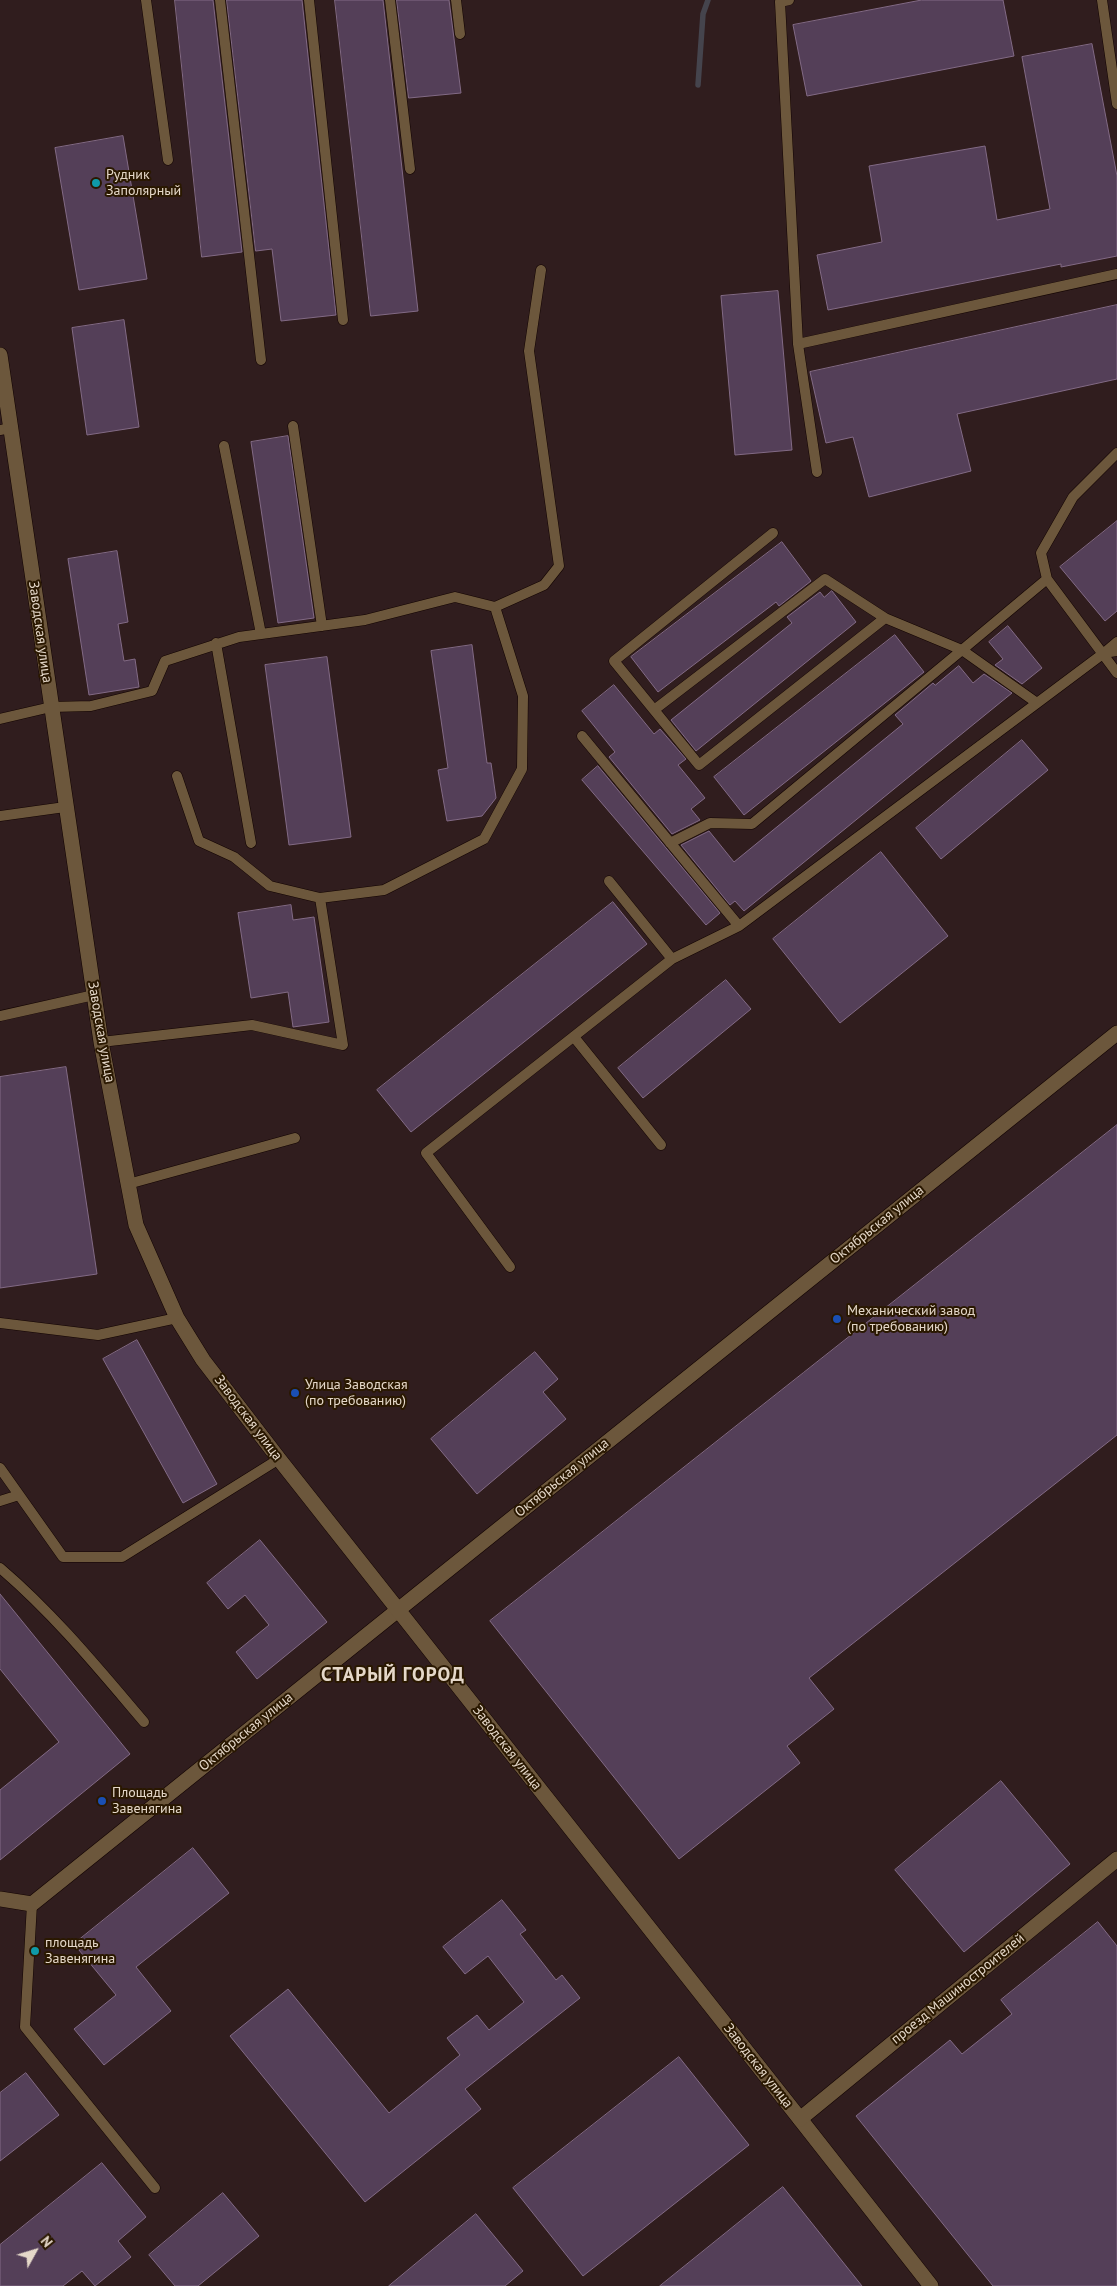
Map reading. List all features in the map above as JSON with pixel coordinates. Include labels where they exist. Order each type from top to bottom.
[{"type":"street","name":"Заводская улица","points":[[0,355],[5,429],[101,1042],[136,1224],[177,1318],[203,1360],[279,1459],[931,2286]]},
{"type":"street","name":"Октябрьская улица","points":[[32,1904],[1117,1033]]},
{"type":"street","name":"проезд Машиностроителей","points":[[800,2119],[1117,1859]]},
{"type":"street","points":[[0,1899],[32,1904]]},
{"type":"lane","points":[[146,0],[168,160]]},
{"type":"lane","points":[[220,0],[261,360]]},
{"type":"lane","points":[[309,0],[343,320]]},
{"type":"lane","points":[[390,0],[410,169]]},
{"type":"lane","points":[[456,0],[460,34]]},
{"type":"lane","points":[[1102,0],[1117,104]]},
{"type":"lane","points":[[783,1],[798,344],[818,472]]},
{"type":"lane","points":[[0,719],[50,707],[91,706],[152,691],[165,661],[216,643],[261,634],[365,620],[455,597],[495,607],[544,585],[559,566],[529,351],[541,270]]},
{"type":"lane","points":[[798,344],[1117,274]]},
{"type":"lane","points":[[293,426],[322,626]]},
{"type":"lane","points":[[224,446],[261,634]]},
{"type":"lane","points":[[1117,453],[1072,497],[1041,553],[1047,579],[1104,653],[1117,673]]},
{"type":"lane","points":[[773,533],[614,661],[699,765],[885,618]]},
{"type":"lane","points":[[654,710],[824,578],[885,618],[962,650],[1037,703]]},
{"type":"lane","points":[[670,843],[710,822],[752,824],[1047,579]]},
{"type":"lane","points":[[177,776],[199,841],[234,856],[270,886],[320,898],[384,890],[484,839],[522,769],[523,696],[495,607]]},
{"type":"lane","points":[[510,1267],[426,1153],[672,959],[739,926],[1117,642]]},
{"type":"lane","points":[[216,643],[251,843]]},
{"type":"lane","points":[[1104,653],[1117,651]]},
{"type":"lane","points":[[582,736],[739,926]]},
{"type":"lane","points":[[0,816],[65,807]]},
{"type":"lane","points":[[608,881],[672,959]]},
{"type":"lane","points":[[101,1042],[252,1025],[344,1045],[320,898]]},
{"type":"lane","points":[[0,1016],[94,995]]},
{"type":"lane","points":[[574,1037],[661,1145]]},
{"type":"lane","points":[[128,1184],[295,1138]]},
{"type":"lane","points":[[0,1323],[98,1335],[177,1318]]},
{"type":"lane","points":[[0,1468],[63,1557],[122,1557],[279,1459]]},
{"type":"lane","points":[[0,1501],[19,1495]]},
{"type":"lane","points":[[0,1568],[31,1595],[77,1643],[144,1722]]},
{"type":"lane","points":[[32,1904],[25,2027],[155,2188]]},
{"type":"shaded area","points":[[0,0],[1117,0],[1117,2286],[0,2286]]},
{"type":"building","points":[[175,0],[213,0],[242,252],[202,257]]},
{"type":"building","points":[[227,0],[302,0],[336,315],[281,321],[272,249],[256,251]]},
{"type":"building","points":[[335,0],[383,0],[418,311],[371,316]]},
{"type":"building","points":[[397,0],[449,0],[461,93],[409,98]]},
{"type":"building","points":[[922,0],[1003,0],[1014,56],[807,96],[793,25]]},
{"type":"building","points":[[1092,44],[1117,176],[1117,256],[1061,267],[1061,264],[828,310],[817,255],[882,242],[869,166],[985,146],[997,220],[1050,209],[1022,57]]},
{"type":"building","name":"Рудник Заполярный","points":[[123,136],[147,279],[79,290],[55,148]]},
{"type":"building","points":[[778,291],[792,450],[735,455],[721,296]]},
{"type":"building","points":[[1117,305],[1117,379],[957,414],[971,471],[869,497],[853,437],[826,443],[810,372]]},
{"type":"building","points":[[124,320],[139,427],[87,435],[72,328]]},
{"type":"building","points":[[288,436],[314,618],[278,623],[251,442]]},
{"type":"building","points":[[1117,521],[1117,611],[1105,621],[1060,567]]},
{"type":"building","points":[[782,542],[811,581],[779,606],[776,602],[658,692],[631,657]]},
{"type":"building","points":[[117,551],[128,622],[118,624],[124,661],[135,659],[139,687],[89,695],[68,559]]},
{"type":"building","points":[[832,591],[856,622],[696,751],[671,720],[792,623],[787,617],[820,592],[824,597]]},
{"type":"building","points":[[1008,626],[1042,668],[1022,684],[995,665],[1003,659],[989,642]]},
{"type":"building","points":[[895,635],[924,672],[744,815],[714,777]]},
{"type":"building","points":[[472,645],[487,763],[491,763],[496,798],[482,816],[447,821],[438,770],[448,768],[431,651]]},
{"type":"building","points":[[327,657],[351,837],[289,845],[265,665]]},
{"type":"building","points":[[959,666],[973,683],[984,674],[1012,693],[744,911],[735,901],[730,905],[681,845],[709,831],[734,862],[903,724],[895,715],[933,683],[935,685]]},
{"type":"building","points":[[614,685],[654,734],[660,729],[686,759],[678,765],[705,798],[691,809],[700,820],[672,834],[609,757],[615,752],[582,711]]},
{"type":"building","points":[[1022,740],[1048,770],[941,859],[916,828]]},
{"type":"building","points":[[598,766],[720,913],[706,925],[582,780]]},
{"type":"building","points":[[881,852],[948,936],[840,1023],[773,939]]},
{"type":"building","points":[[613,902],[647,944],[411,1132],[377,1090]]},
{"type":"building","points":[[291,905],[293,920],[314,917],[329,1022],[293,1027],[288,992],[251,998],[238,913]]},
{"type":"building","points":[[726,980],[751,1009],[643,1098],[618,1068]]},
{"type":"building","points":[[66,1067],[97,1274],[0,1288],[0,1077]]},
{"type":"building","points":[[1117,1125],[1117,1435],[809,1678],[834,1709],[787,1746],[800,1763],[679,1859],[490,1621]]},
{"type":"building","points":[[137,1340],[217,1484],[183,1503],[103,1359]]},
{"type":"building","points":[[535,1352],[558,1379],[543,1392],[566,1419],[477,1494],[431,1439]]},
{"type":"building","points":[[260,1540],[327,1622],[257,1679],[236,1652],[269,1625],[245,1595],[228,1609],[207,1583]]},
{"type":"building","points":[[0,1594],[130,1754],[0,1860],[0,1790],[59,1742],[0,1669]]},
{"type":"building","points":[[1001,1781],[1070,1864],[964,1952],[895,1870]]},
{"type":"building","points":[[193,1848],[229,1893],[136,1967],[171,2011],[104,2065],[74,2029],[116,1995],[74,1944]]},
{"type":"building","points":[[502,1900],[526,1930],[520,1934],[556,1980],[562,1975],[580,1998],[465,2089],[481,2109],[365,2202],[230,2036],[288,1989],[389,2113],[460,2055],[447,2038],[477,2015],[489,2030],[524,2002],[488,1956],[465,1974],[443,1947]]},
{"type":"building","points":[[1098,1922],[1117,1946],[1117,2286],[993,2286],[856,2116],[950,2040],[962,2054],[1012,2014],[1001,2000]]},
{"type":"building","points":[[679,2057],[749,2145],[583,2276],[513,2188]]},
{"type":"building","points":[[26,2073],[59,2115],[0,2161],[0,2093]]},
{"type":"building","points":[[102,2163],[146,2217],[118,2241],[131,2257],[95,2286],[82,2271],[63,2286],[0,2286],[0,2245]]},
{"type":"building","points":[[783,2187],[862,2286],[660,2286]]},
{"type":"building","points":[[223,2193],[259,2236],[198,2286],[175,2286],[149,2255]]},
{"type":"building","points":[[476,2214],[523,2271],[505,2286],[389,2286]]},
{"type":"waterway","points":[[698,85],[703,14],[708,0]]},
{"type":"place","name":"Рудник Заполярный","points":[[96,183]]},
{"type":"place","name":"Механический завод (по требованию)","points":[[837,1319]]},
{"type":"place","name":"Улица Заводская (по требованию)","points":[[295,1393]]},
{"type":"place","name":"Площадь Завенягина","points":[[102,1801]]},
{"type":"place","name":"площадь Завенягина","points":[[35,1951]]},
{"type":"district","name":"СТАРЫЙ ГОРОД","points":[[393,1676]]}]
